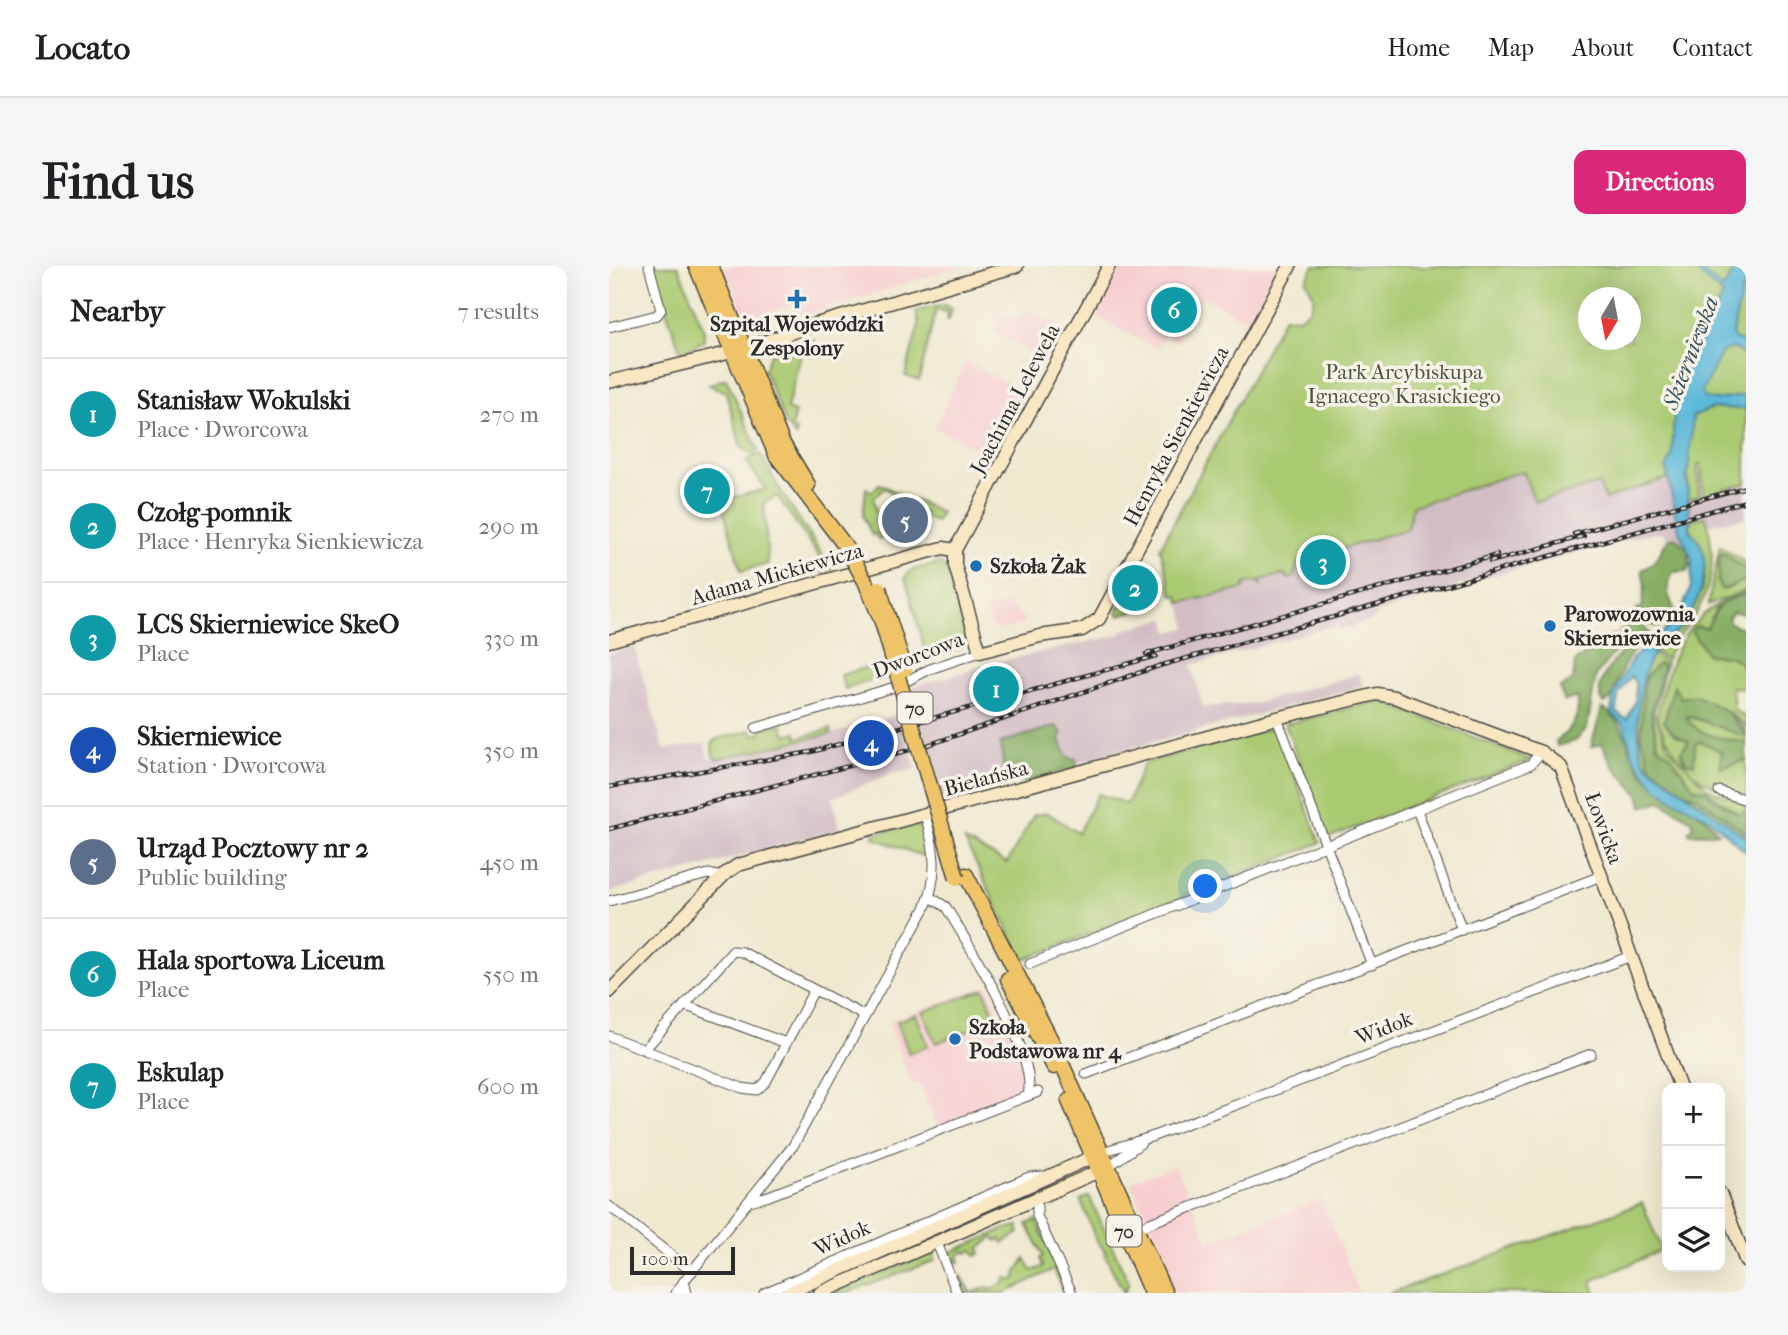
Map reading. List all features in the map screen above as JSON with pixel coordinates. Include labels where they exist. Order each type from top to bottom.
[{"type":"main road","points":[[696,266],[736,347]]},
{"type":"main road","points":[[711,266],[736,347]]},
{"type":"main road","name":"70","points":[[736,347],[801,484],[851,546],[888,611],[962,876],[1053,1044],[1151,1292]]},
{"type":"main road","name":"70","points":[[1104,1169],[1137,1228],[1165,1293]]},
{"type":"street","points":[[609,327],[657,315],[661,310],[649,266]]},
{"type":"street","points":[[609,381],[664,368],[792,327],[813,325],[1017,266]]},
{"type":"street","name":"Joachima Lelewela","points":[[955,550],[1100,273],[1108,266]]},
{"type":"street","name":"Henryka Sienkiewicza","points":[[1094,624],[1290,266]]},
{"type":"street","name":"Adama Mickiewicza","points":[[609,641],[939,548],[955,550]]},
{"type":"street","points":[[955,550],[955,562],[980,652]]},
{"type":"street","name":"Dworcowa","points":[[756,727],[895,687],[927,670],[980,652],[1094,624]]},
{"type":"street","name":"Bielańska","points":[[609,901],[708,874],[722,877],[739,865],[1277,718],[1377,695]]},
{"type":"street","name":"Łowicka","points":[[1377,695],[1394,697],[1553,758],[1563,771],[1679,1083]]},
{"type":"street","points":[[1277,718],[1372,965]]},
{"type":"street","points":[[1030,964],[1531,764],[1540,758],[1541,752]]},
{"type":"street","points":[[1719,791],[1746,800]]},
{"type":"street","points":[[1417,810],[1462,930]]},
{"type":"street","points":[[675,1293],[793,1146],[930,897],[936,859],[925,815]]},
{"type":"street","points":[[1086,1074],[1601,876]]},
{"type":"street","points":[[609,992],[722,877]]},
{"type":"street","points":[[930,897],[947,907],[1013,1028],[1027,1068],[1028,1096]]},
{"type":"street","points":[[644,1050],[733,951],[742,952],[865,1016]]},
{"type":"street","name":"Widok","points":[[788,1293],[1052,1177],[1097,1154],[1151,1137],[1631,956]]},
{"type":"street","points":[[609,1036],[754,1090],[766,1083],[814,990]]},
{"type":"street","points":[[684,1005],[786,1043]]},
{"type":"street","points":[[1137,1228],[1591,1054]]},
{"type":"street","points":[[749,1201],[767,1197],[1038,1092]]},
{"type":"street","name":"Widok","points":[[820,1293],[1104,1169],[1151,1137]]},
{"type":"street","name":"Widok","points":[[764,1293],[1029,1177],[1052,1177]]},
{"type":"street","points":[[1037,1199],[1037,1216],[1072,1293]]},
{"type":"street","points":[[609,1206],[692,1272]]},
{"type":"street","points":[[1725,1206],[1746,1262]]},
{"type":"street","points":[[937,1243],[957,1293]]},
{"type":"street","points":[[684,1281],[687,1293]]},
{"type":"shaded area","name":"Szpital Wojewódzki Zespolony","points":[[723,266],[962,266],[799,317],[795,304],[761,314],[763,327],[750,330]]},
{"type":"shaded area","points":[[1122,266],[1281,266],[1249,322],[1203,297],[1178,343],[1164,335],[1157,349],[1095,316]]},
{"type":"shaded area","points":[[1029,310],[1061,327],[1043,360],[994,331],[997,316],[1020,320],[1021,314]]},
{"type":"shaded area","points":[[966,361],[1025,392],[990,456],[935,427]]},
{"type":"shaded area","points":[[1746,460],[1746,518],[1715,523],[1679,544],[1667,540],[1664,533],[1644,534],[1451,587],[1452,591],[1379,613],[1372,620],[1340,630],[1338,625],[1325,628],[1191,665],[1203,707],[1257,703],[1359,674],[1363,686],[936,801],[910,713],[905,730],[916,769],[890,774],[832,798],[840,829],[609,892],[609,654],[634,647],[664,750],[705,743],[708,758],[732,756],[792,745],[910,711],[904,689],[972,670],[971,668],[1119,635],[1124,630],[1165,618],[1169,632],[1187,628],[1178,594],[1348,547],[1413,506],[1523,471],[1535,501],[1599,484],[1605,499],[1668,478],[1692,476]]},
{"type":"shaded area","points":[[1006,604],[1023,617],[1024,624],[998,631],[991,626],[986,609]]},
{"type":"shaded area","name":"Szkoła Podstawowa nr 4","points":[[987,985],[1001,1018],[1005,1016],[1036,1089],[937,1127],[919,1083],[912,1085],[888,1022]]},
{"type":"shaded area","points":[[1175,1165],[1209,1242],[1322,1199],[1359,1293],[1175,1293],[1165,1273],[1172,1270],[1130,1182]]},
{"type":"green space","points":[[651,266],[678,266],[704,330],[704,341],[681,353]]},
{"type":"green space","name":"Park Arcybiskupa Ignacego Krasickiego","points":[[1314,266],[1746,266],[1746,483],[1704,495],[1701,464],[1698,464],[1699,496],[1688,499],[1688,465],[1668,478],[1605,499],[1599,484],[1535,502],[1523,471],[1413,506],[1407,529],[1299,562],[1293,578],[1288,579],[1285,574],[1260,580],[1261,585],[1256,581],[1244,584],[1244,589],[1180,603],[1178,595],[1173,596],[1160,548],[1284,317],[1299,318],[1311,308],[1314,297],[1306,280]]},
{"type":"green space","points":[[944,305],[952,309],[949,320],[948,312],[936,310],[919,380],[905,376],[919,324],[916,311]]},
{"type":"green space","points":[[814,340],[817,354],[801,354],[787,409],[795,412],[791,428],[796,430],[796,437],[786,425],[764,370],[770,354]]},
{"type":"green space","points":[[726,378],[758,450],[753,455],[741,447],[726,392],[709,385]]},
{"type":"green space","points":[[760,454],[780,490],[832,569],[822,572],[825,565],[777,496],[764,503],[768,564],[741,571],[721,501],[766,489],[746,461]]},
{"type":"green space","points":[[879,484],[941,512],[936,522],[926,518],[924,512],[918,514],[914,500],[896,496],[885,488],[873,498],[883,538],[878,539],[876,534],[872,535],[863,516],[866,488],[872,492]]},
{"type":"green space","points":[[1706,516],[1712,558],[1708,584],[1698,610],[1674,643],[1667,659],[1654,652],[1692,610],[1703,584],[1703,555],[1690,526],[1691,520]]},
{"type":"green space","points":[[1675,537],[1688,550],[1690,566],[1686,571],[1673,572],[1668,585],[1668,595],[1676,615],[1659,627],[1646,624],[1644,628],[1652,637],[1645,642],[1620,631],[1629,625],[1637,609],[1642,608],[1645,585],[1642,570],[1660,554],[1667,540]]},
{"type":"green space","points":[[1720,546],[1746,563],[1746,570],[1727,555],[1721,554],[1718,583],[1725,590],[1746,580],[1746,590],[1708,605]]},
{"type":"green space","points":[[1723,553],[1746,570],[1746,580],[1722,590],[1718,583],[1719,556]]},
{"type":"green space","points":[[940,563],[947,571],[966,641],[960,649],[931,657],[926,655],[905,577],[912,570]]},
{"type":"green space","points":[[1157,586],[1160,604],[1119,615],[1117,611],[1126,596],[1137,601],[1144,590]]},
{"type":"green space","points":[[1746,592],[1716,608],[1707,628],[1698,626],[1692,632],[1708,655],[1729,656],[1742,664],[1746,688],[1732,687],[1734,709],[1746,718],[1746,726],[1729,712],[1746,730],[1746,743],[1711,736],[1696,728],[1686,716],[1745,734],[1726,711],[1680,698],[1674,687],[1664,722],[1674,734],[1689,741],[1681,752],[1684,762],[1694,764],[1695,744],[1700,741],[1723,752],[1723,768],[1746,760],[1746,796],[1716,787],[1693,773],[1685,764],[1671,745],[1657,716],[1667,675],[1683,639],[1708,611],[1725,600]]},
{"type":"green space","points":[[1746,594],[1746,614],[1733,612],[1728,618],[1730,623],[1746,630],[1744,678],[1742,664],[1729,656],[1708,655],[1692,632],[1696,626],[1707,628],[1717,609],[1725,602]]},
{"type":"green space","points":[[1611,635],[1623,635],[1624,640],[1596,675],[1587,728],[1575,741],[1557,746],[1556,741],[1571,727],[1578,710],[1577,697],[1564,701],[1560,688],[1573,680],[1575,662]]},
{"type":"green space","points":[[1630,646],[1634,650],[1623,668],[1610,700],[1604,703],[1600,696],[1602,680],[1611,664]]},
{"type":"green space","points":[[1652,654],[1666,662],[1654,712],[1668,747],[1708,789],[1746,803],[1746,809],[1739,814],[1705,790],[1694,788],[1670,755],[1659,748],[1645,680],[1641,736],[1651,766],[1682,791],[1697,797],[1746,833],[1746,837],[1660,778],[1643,759],[1637,723],[1643,673]]},
{"type":"green space","points":[[881,663],[885,676],[845,689],[841,675]]},
{"type":"green space","points":[[1658,663],[1663,665],[1663,671],[1651,713],[1657,746],[1670,755],[1694,788],[1707,791],[1712,798],[1739,814],[1746,809],[1746,833],[1697,797],[1682,791],[1651,766],[1641,736],[1644,687],[1646,677]]},
{"type":"green space","points":[[1674,686],[1681,698],[1695,695],[1726,711],[1745,734],[1743,736],[1690,716],[1686,717],[1691,724],[1705,733],[1746,743],[1746,760],[1720,768],[1722,752],[1700,741],[1695,744],[1694,764],[1686,762],[1681,752],[1689,741],[1674,734],[1664,722]]},
{"type":"green space","points":[[1376,702],[1387,703],[1531,760],[1328,838],[1285,724]]},
{"type":"green space","points":[[1602,708],[1616,720],[1637,764],[1650,781],[1702,816],[1718,833],[1690,834],[1688,831],[1693,827],[1693,821],[1660,801],[1642,807],[1640,796],[1612,764],[1602,743],[1591,747]]},
{"type":"green space","points":[[782,724],[786,735],[796,732],[797,738],[830,729],[831,734],[717,759],[713,756],[712,744],[717,739],[752,730],[754,735],[761,733],[762,728]]},
{"type":"green space","points":[[1056,726],[1062,733],[1060,739],[1067,757],[1076,759],[1077,767],[1024,782],[1017,780],[1006,786],[1002,784],[1000,774],[1004,769],[1000,743]]},
{"type":"green space","points":[[1276,727],[1320,843],[1023,960],[965,841],[1007,863],[1034,815],[1048,813],[1078,833],[1098,794],[1127,804],[1144,763]]},
{"type":"green space","points":[[916,825],[924,832],[930,859],[874,838],[874,834]]},
{"type":"green space","points":[[984,989],[997,1020],[936,1043],[923,1012]]},
{"type":"green space","points":[[916,1014],[928,1046],[909,1054],[897,1021]]},
{"type":"green space","points":[[1089,1196],[1129,1283],[1124,1293],[1105,1255],[1107,1253],[1096,1240],[1081,1200]]},
{"type":"green space","points":[[1642,1203],[1662,1250],[1592,1281],[1596,1293],[1390,1293]]},
{"type":"green space","points":[[1036,1220],[1068,1293],[1064,1293],[1054,1269],[1005,1293],[972,1293],[1005,1283],[1004,1279],[1008,1278],[1010,1281],[1017,1278],[1016,1274],[1025,1258],[1032,1271],[1043,1267],[1040,1258],[1043,1256],[1027,1224]]},
{"type":"green space","points":[[1019,1226],[1019,1233],[1003,1243],[1001,1239],[996,1241],[993,1237],[979,1249],[981,1253],[976,1256],[973,1250],[966,1253],[965,1250],[958,1257],[960,1262],[953,1262],[949,1253],[1005,1229]]},
{"type":"green space","points":[[932,1253],[935,1255],[934,1261],[846,1293],[833,1293]]},
{"type":"green space","points":[[960,1274],[972,1293],[966,1293]]},
{"type":"water","points":[[1690,266],[1696,266],[1723,289],[1737,266],[1746,266],[1746,286],[1742,291],[1732,335],[1736,340],[1746,342],[1746,360],[1736,349],[1722,352],[1702,391],[1703,397],[1714,400],[1746,395],[1746,409],[1713,408],[1693,416],[1687,481],[1690,531],[1703,553],[1703,580],[1694,607],[1687,618],[1680,628],[1658,647],[1648,665],[1640,694],[1638,727],[1639,742],[1648,766],[1746,837],[1746,852],[1710,819],[1672,799],[1654,785],[1634,758],[1623,724],[1611,713],[1613,695],[1632,659],[1679,618],[1691,586],[1692,559],[1679,531],[1666,468],[1672,456],[1675,390],[1723,295]],"holes":[[[1631,676],[1636,684],[1635,702],[1627,719],[1617,713],[1618,695]]]},
{"type":"railway","points":[[1574,534],[1746,487]]},
{"type":"railway","points":[[609,829],[925,746],[1159,666],[1746,501]]},
{"type":"railway","points":[[1490,562],[1584,536]]},
{"type":"railway","points":[[1146,654],[1497,555]]},
{"type":"railway","points":[[609,787],[811,752],[1156,656]]},
{"type":"place","name":"Szpital Wojewódzki Zespolony","points":[[797,299]]},
{"type":"place","name":"Hala sportowa Liceum","points":[[1174,310]]},
{"type":"place","name":"Eskulap","points":[[707,491]]},
{"type":"place","name":"Urząd Pocztowy nr 2","points":[[905,520]]},
{"type":"place","name":"LCS Skierniewice SkeO","points":[[1323,562]]},
{"type":"place","name":"Szkoła Żak","points":[[976,566]]},
{"type":"place","name":"Czołg-pomnik","points":[[1135,588]]},
{"type":"place","name":"Parowozownia Skierniewice","points":[[1550,626]]},
{"type":"place","name":"Stanisław Wokulski","points":[[996,689]]},
{"type":"place","name":"Skierniewice","points":[[871,743]]},
{"type":"place","name":"Szkoła Podstawowa nr 4","points":[[955,1039]]},
{"type":"water label","name":"Skierniewka","points":[[1690,353]]}]
